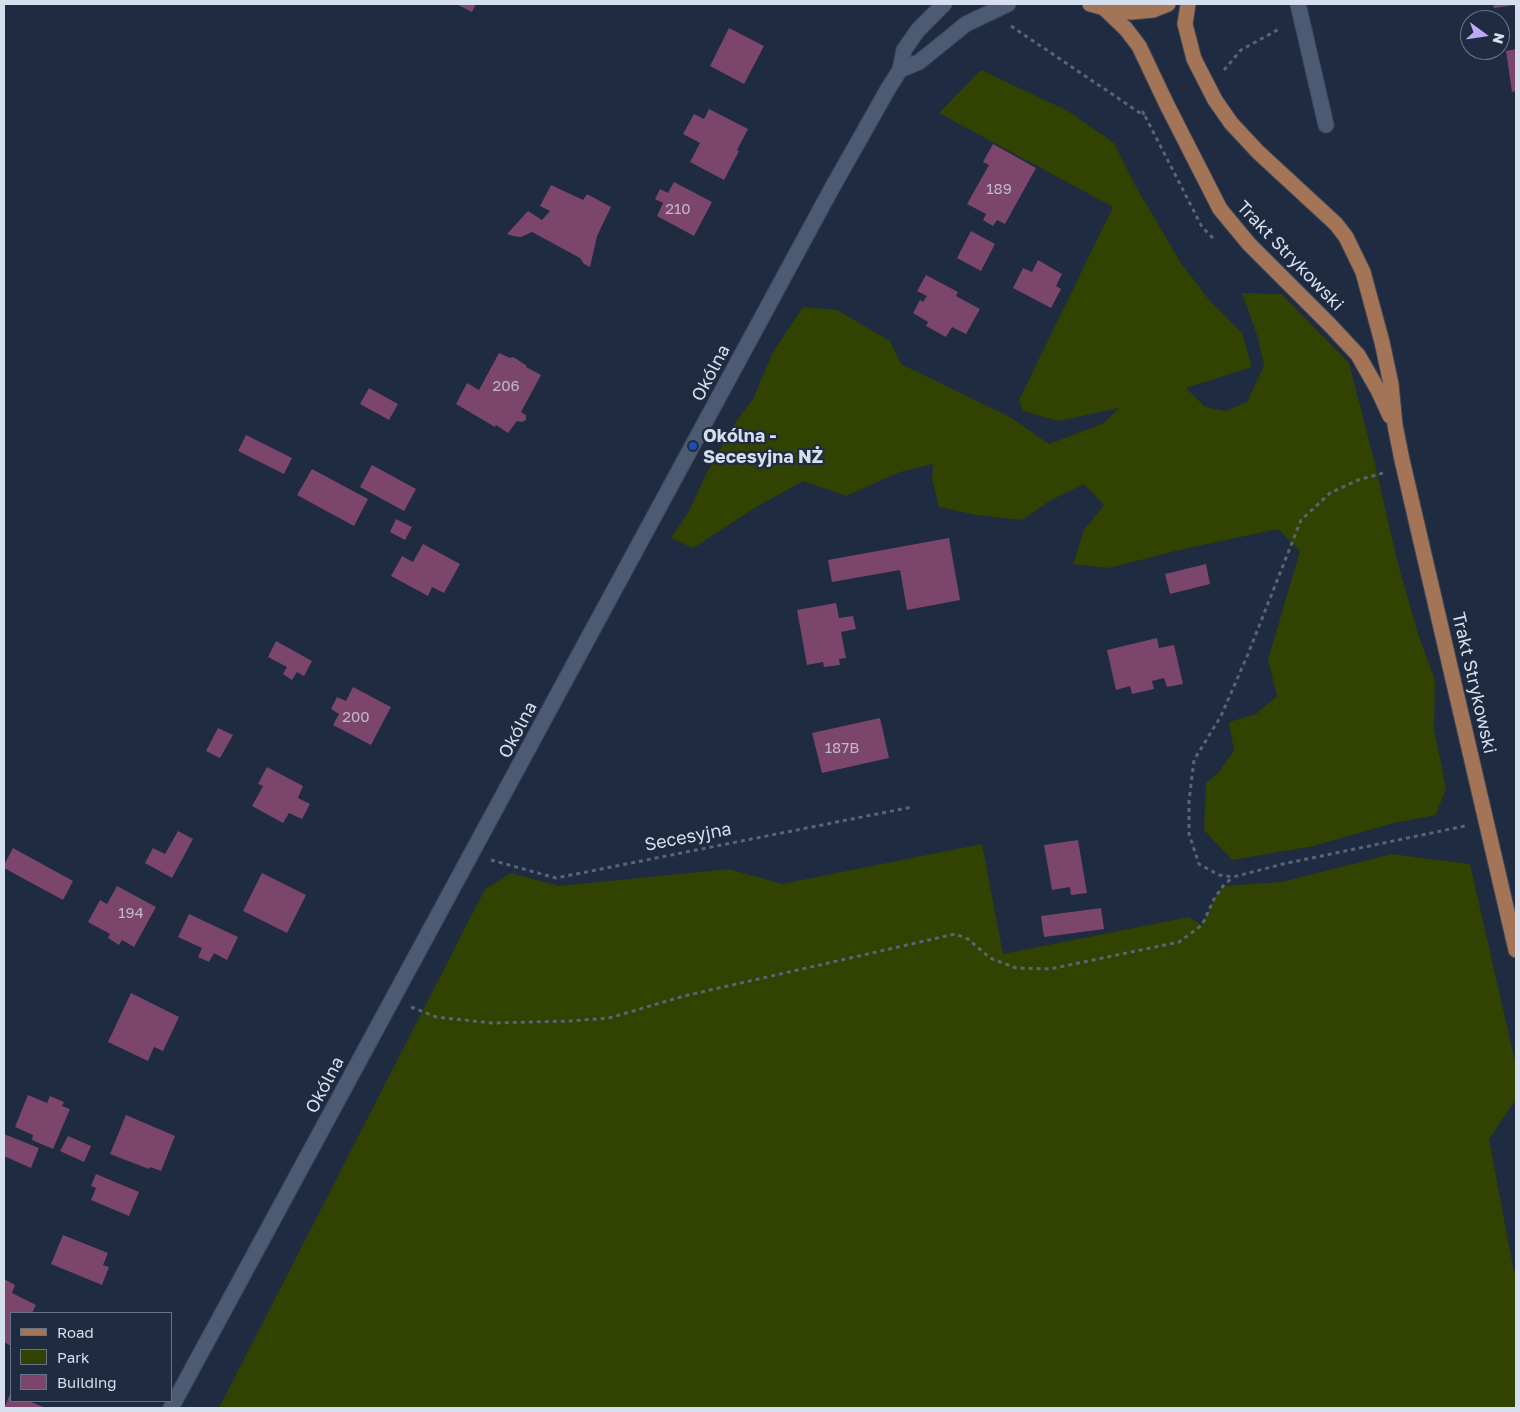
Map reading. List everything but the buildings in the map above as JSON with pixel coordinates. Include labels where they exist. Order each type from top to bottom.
[{"type":"main road","points":[[1096,6],[1122,12],[1132,12],[1153,10],[1168,4]]},
{"type":"main road","name":"Trakt Strykowski","points":[[1188,4],[1185,24],[1194,59],[1215,100],[1232,123],[1258,152],[1336,224],[1346,237],[1363,272],[1391,384],[1395,425],[1402,460],[1516,950]]},
{"type":"main road","name":"Trakt Strykowski","points":[[1096,6],[1126,29],[1139,46],[1220,209],[1249,244],[1358,355],[1395,425]]},
{"type":"street","name":"Okólna","points":[[171,1408],[840,174],[900,70],[904,50],[918,30],[944,4]]},
{"type":"street","points":[[900,70],[919,62],[966,24],[1008,4]]},
{"type":"street","points":[[1298,4],[1326,125]]},
{"type":"path","points":[[1224,70],[1227,76]]},
{"type":"path","points":[[1402,460],[1391,470],[1358,480],[1330,493],[1301,520],[1221,716],[1194,760],[1189,801],[1189,834],[1199,864],[1219,874],[1233,877],[1293,862],[1487,822]]},
{"type":"path","name":"Secesyjna","points":[[471,856],[556,878],[912,807]]},
{"type":"path","points":[[392,1000],[436,1017],[492,1023],[609,1018],[684,996],[955,934],[968,939],[990,958],[1016,968],[1050,969],[1179,942],[1202,925],[1214,899],[1223,886],[1233,877]]},
{"type":"green space","points":[[981,70],[1068,111],[1114,143],[1135,185],[1181,263],[1210,301],[1242,333],[1252,367],[1186,388],[1205,407],[1226,411],[1247,402],[1264,366],[1258,338],[1242,293],[1282,294],[1349,363],[1398,564],[1418,634],[1435,680],[1434,729],[1446,788],[1436,815],[1394,823],[1314,846],[1232,860],[1204,830],[1206,783],[1218,773],[1234,751],[1229,722],[1256,714],[1277,696],[1268,660],[1300,551],[1278,529],[1175,551],[1109,568],[1073,564],[1084,530],[1104,505],[1084,484],[1051,500],[1022,520],[976,515],[939,507],[932,479],[933,464],[900,472],[846,496],[803,481],[758,506],[693,548],[671,538],[689,511],[707,472],[735,423],[753,399],[773,352],[803,307],[837,310],[890,341],[901,364],[1010,417],[1049,444],[1104,423],[1119,408],[1058,421],[1023,411],[1019,400],[1113,207],[939,113]]},
{"type":"green space","points":[[982,844],[1003,954],[1189,917],[1202,925],[1214,899],[1223,886],[1282,882],[1392,854],[1470,864],[1516,1066],[1516,1099],[1489,1139],[1514,1272],[1516,1273],[1516,1408],[219,1408],[485,889],[511,873],[559,886],[729,869],[782,884]]},
{"type":"place","name":"Okólna - Secesyjna NŻ","points":[[693,446]]}]
